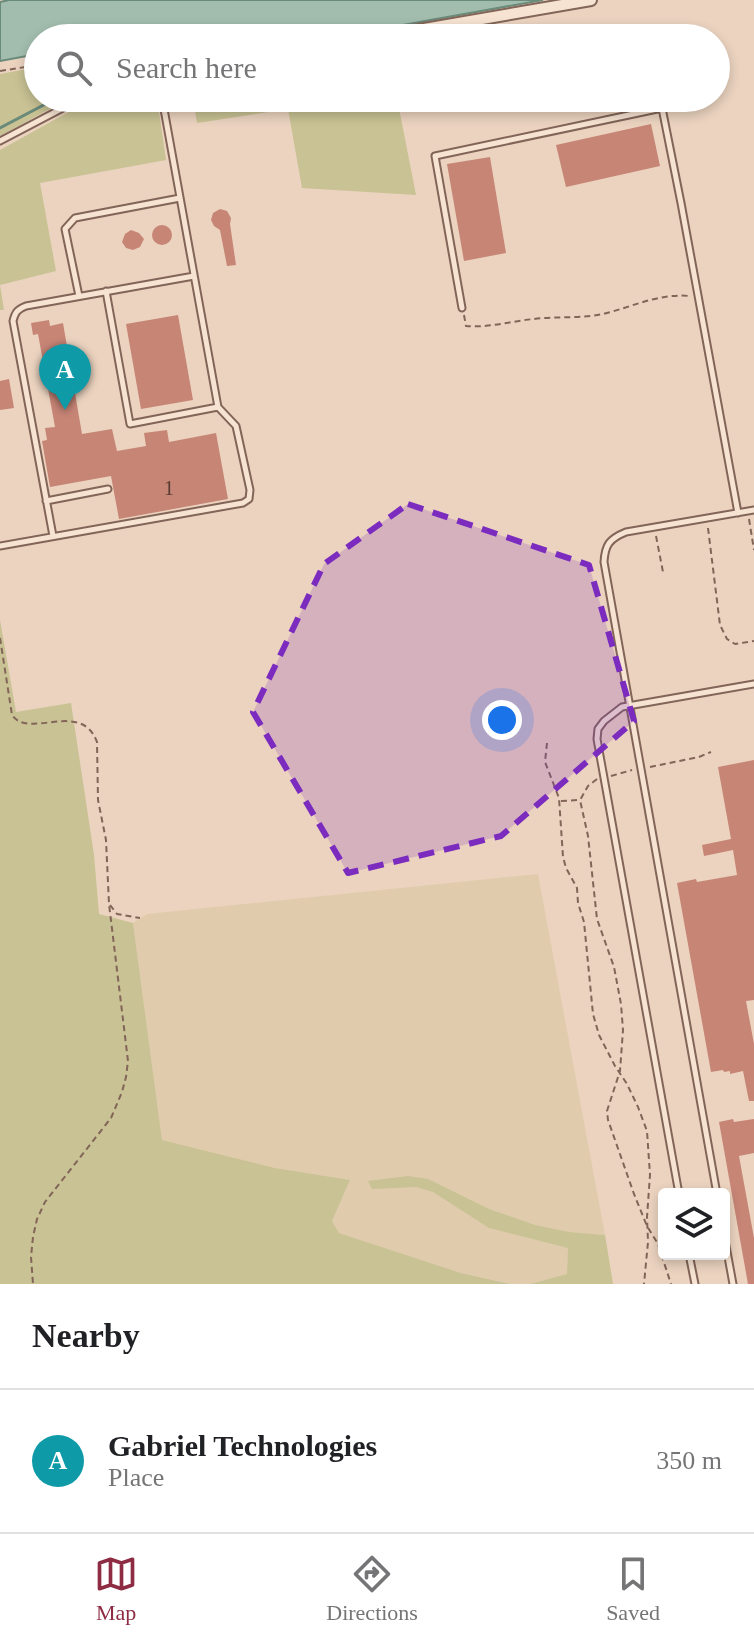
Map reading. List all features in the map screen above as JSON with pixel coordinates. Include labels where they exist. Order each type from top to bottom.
[{"type":"street","points":[[453,24],[591,0]]},
{"type":"lane","points":[[0,141],[55,112]]},
{"type":"lane","points":[[0,546],[243,503],[249,499],[250,490],[236,426],[218,407],[165,112]]},
{"type":"lane","points":[[462,308],[435,156],[643,112]]},
{"type":"lane","points":[[663,112],[738,513]]},
{"type":"lane","points":[[79,296],[65,229],[75,218],[180,198]]},
{"type":"lane","points":[[53,536],[14,315],[26,306],[194,276]]},
{"type":"lane","points":[[106,291],[130,424],[218,407]]},
{"type":"lane","points":[[46,501],[108,489]]},
{"type":"lane","points":[[716,1188],[604,562],[605,547],[609,541],[626,532],[751,511]]},
{"type":"lane","points":[[678,1188],[597,739],[598,729],[616,710],[754,684]]},
{"type":"lane","points":[[690,1260],[695,1284]]},
{"type":"lane","points":[[729,1260],[733,1284]]},
{"type":"path","points":[[0,71],[24,67]]},
{"type":"path","points":[[462,308],[466,326],[480,327],[539,318],[602,314],[664,297],[698,297]]},
{"type":"path","points":[[751,511],[754,550]]},
{"type":"path","points":[[707,519],[720,625],[727,639],[735,644],[754,641]]},
{"type":"path","points":[[655,527],[663,572]]},
{"type":"path","points":[[0,638],[12,715],[16,721],[24,724],[76,722],[86,725],[97,742],[98,800],[106,840],[109,904],[128,1061],[122,1092],[111,1118],[45,1202],[37,1219],[31,1257],[33,1284]]},
{"type":"path","points":[[547,743],[545,762],[560,801],[563,857],[577,888],[584,920],[593,1014],[599,1035],[627,1084],[647,1131],[650,1175],[644,1284]]},
{"type":"path","points":[[671,1284],[608,1120],[607,1111],[619,1074],[623,1030],[621,1004],[614,967],[597,919],[588,836],[580,800],[588,786],[604,777],[711,752]]},
{"type":"path","points":[[560,801],[580,800]]},
{"type":"path","points":[[109,904],[117,914],[140,918]]},
{"type":"highlighted area","points":[[408,504],[589,565],[634,721],[501,836],[348,873],[253,712],[324,564]]},
{"type":"shaded area","points":[[543,0],[408,24],[24,24],[24,57],[0,61],[0,2]]},
{"type":"shaded area","points":[[24,70],[24,112],[44,112],[0,136],[0,74]]},
{"type":"shaded area","points":[[68,112],[159,112],[166,160],[40,183],[56,271],[0,285],[0,150]]},
{"type":"shaded area","points":[[195,112],[268,112],[197,123]]},
{"type":"shaded area","points":[[289,112],[400,112],[416,195],[302,188]]},
{"type":"shaded area","points":[[0,285],[4,310],[0,310]]},
{"type":"shaded area","points":[[0,620],[16,712],[71,703],[94,855],[99,914],[133,923],[162,1140],[275,1168],[350,1180],[332,1221],[339,1233],[461,1273],[510,1284],[0,1284]]},
{"type":"shaded area","points":[[538,874],[605,1235],[569,1232],[567,1274],[530,1284],[510,1284],[461,1273],[339,1233],[332,1221],[350,1180],[275,1168],[162,1140],[133,923],[147,914]]},
{"type":"shaded area","points":[[408,1176],[428,1179],[489,1209],[535,1225],[605,1235],[613,1284],[530,1284],[567,1274],[568,1248],[489,1228],[433,1192],[416,1187],[372,1189],[368,1181]]},
{"type":"building","points":[[651,124],[660,166],[566,187],[556,145]]},
{"type":"building","points":[[490,157],[506,253],[464,261],[447,164]]},
{"type":"building","points":[[220,209],[227,211],[231,218],[236,265],[227,266],[220,230],[211,220],[213,213]]},
{"type":"building","points":[[162,225],[169,228],[172,235],[169,242],[162,245],[155,242],[152,235],[155,228]]},
{"type":"building","points":[[131,230],[144,239],[140,247],[133,250],[126,248],[122,242]]},
{"type":"building","points":[[178,315],[193,400],[141,409],[126,324]]},
{"type":"building","points":[[49,320],[50,326],[63,323],[82,434],[112,429],[117,451],[146,446],[144,433],[167,430],[169,442],[216,433],[228,499],[119,519],[111,476],[50,487],[42,441],[47,440],[45,428],[55,427],[38,334],[33,335],[31,323]]},
{"type":"building","points":[[9,379],[14,408],[0,410],[0,381]]},
{"type":"building","points":[[754,760],[754,1000],[746,1001],[754,1044],[754,1101],[749,1101],[743,1071],[730,1074],[730,1071],[723,1070],[711,1072],[677,883],[737,875],[733,850],[704,856],[702,845],[731,839],[718,767]]},
{"type":"building","points":[[733,1119],[734,1122],[754,1119],[754,1153],[739,1156],[754,1238],[754,1284],[748,1284],[719,1122]]},
{"type":"waterway","points":[[0,128],[30,112]]},
{"type":"place","name":"Gabriel Technologies","points":[[65,410]]}]
